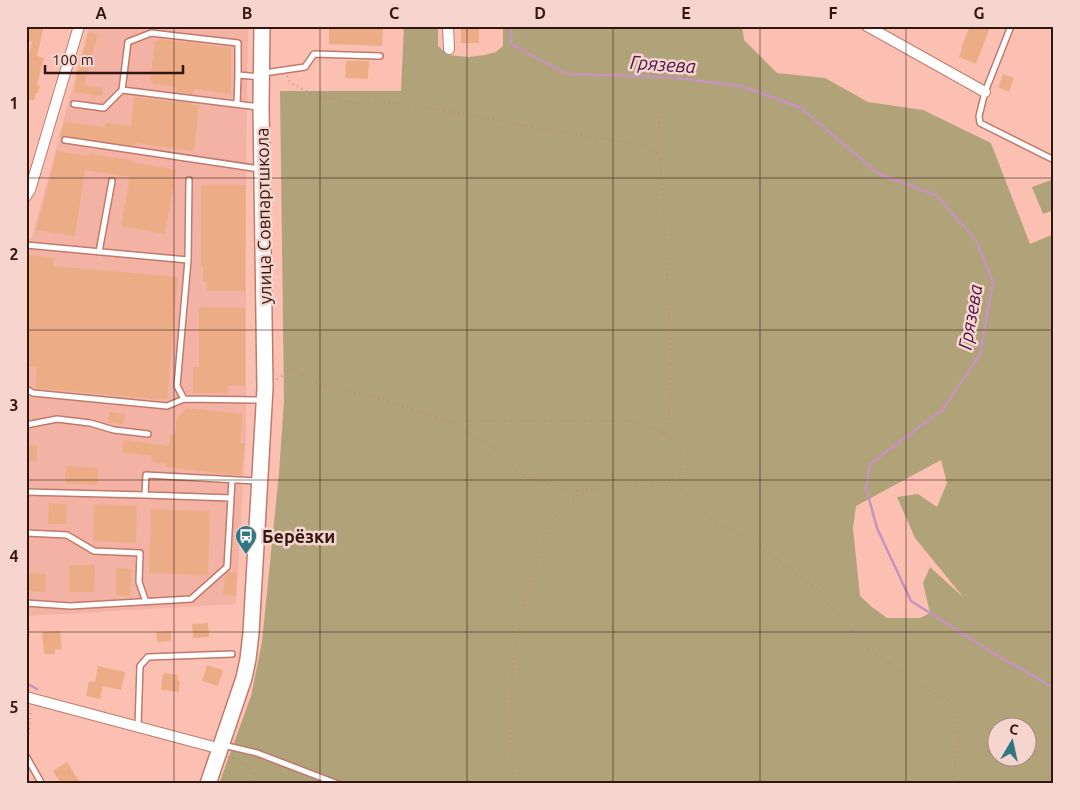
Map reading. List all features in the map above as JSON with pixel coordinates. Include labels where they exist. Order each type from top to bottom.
[{"type":"street","points":[[26,196],[30,190],[79,26]]},
{"type":"street","name":"улица Совпартшкола","points":[[208,784],[244,678],[251,633],[265,398],[261,107],[262,26]]},
{"type":"street","points":[[448,26],[449,49]]},
{"type":"street","points":[[867,26],[986,92]]},
{"type":"street","points":[[29,698],[221,750]]},
{"type":"lane","points":[[1011,26],[986,92],[979,116],[980,123],[1054,160]]},
{"type":"lane","points":[[74,104],[104,108],[122,90],[128,42],[151,33],[238,43],[237,104]]},
{"type":"lane","points":[[238,74],[261,75],[305,67],[314,54],[380,56]]},
{"type":"lane","points":[[122,90],[261,107]]},
{"type":"lane","points":[[65,140],[262,169]]},
{"type":"lane","points":[[184,399],[177,386],[188,260],[188,180]]},
{"type":"lane","points":[[100,252],[112,182]]},
{"type":"lane","points":[[26,245],[188,260]]},
{"type":"lane","points":[[26,389],[33,393],[167,406],[184,399],[265,398]]},
{"type":"lane","points":[[26,425],[57,419],[90,423],[114,430],[148,434]]},
{"type":"lane","points":[[146,495],[146,475],[232,480],[260,478]]},
{"type":"lane","points":[[26,603],[70,606],[191,599],[227,567],[232,480]]},
{"type":"lane","points":[[26,492],[231,498]]},
{"type":"lane","points":[[26,533],[66,535],[94,551],[140,553],[139,582],[146,602]]},
{"type":"lane","points":[[138,727],[140,666],[148,657],[232,654]]},
{"type":"lane","points":[[221,750],[256,753],[338,784]]},
{"type":"lane","points":[[26,756],[42,784]]},
{"type":"path","points":[[283,70],[290,82],[309,93],[358,104],[383,102],[420,106],[643,145],[657,154]]},
{"type":"path","points":[[663,106],[659,122],[657,154],[661,168],[672,355],[669,418],[666,434]]},
{"type":"path","points":[[265,398],[284,374],[294,369],[314,382],[374,397],[447,421],[495,449],[519,473],[570,491],[624,485],[679,486],[712,520],[754,542],[816,588],[865,647],[955,706],[958,739],[952,784]]},
{"type":"path","points":[[447,421],[630,421],[666,434],[682,451],[679,486]]},
{"type":"path","points":[[512,784],[513,771],[510,746],[512,676],[518,634],[528,592],[547,530],[566,502],[586,490]]},
{"type":"path","points":[[26,756],[29,698]]},
{"type":"path","points":[[221,750],[249,766],[256,777],[257,784]]},
{"type":"shaded area","points":[[89,26],[248,26],[246,437],[236,604],[26,616],[26,238],[32,238]]},
{"type":"shaded area","points":[[404,26],[438,26],[438,46],[448,55],[469,57],[496,52],[503,46],[503,26],[742,26],[744,40],[777,73],[825,78],[868,102],[923,110],[991,143],[1030,244],[1054,234],[1054,784],[219,784],[251,696],[262,642],[279,473],[284,401],[280,91],[401,91]],"holes":[[[941,460],[947,483],[937,507],[918,494],[897,497],[915,538],[963,597],[930,567],[923,583],[930,613],[920,618],[887,618],[860,596],[853,528],[856,506]]]},
{"type":"shaded area","points":[[1054,179],[1054,210],[1043,214],[1032,187]]},
{"type":"building","points":[[29,26],[44,26],[37,56],[44,58],[37,85],[40,86],[34,101],[26,99],[26,66],[32,42],[26,41]]},
{"type":"building","points":[[329,26],[383,26],[382,46],[329,44]]},
{"type":"building","points":[[970,26],[978,26],[989,30],[976,64],[959,57]]},
{"type":"building","points":[[461,28],[479,28],[479,43],[461,43]]},
{"type":"building","points":[[89,32],[98,34],[84,85],[103,88],[102,96],[74,92]]},
{"type":"building","points":[[160,39],[231,48],[231,94],[194,89],[193,94],[176,92],[177,87],[154,84],[150,80],[155,42]]},
{"type":"building","points":[[346,61],[369,61],[368,79],[345,78]]},
{"type":"building","points":[[1003,74],[1014,78],[1009,92],[998,87]]},
{"type":"building","points":[[134,97],[199,105],[194,151],[135,143],[135,146],[66,136],[59,137],[64,122],[105,127],[106,123],[131,126]]},
{"type":"building","points":[[57,151],[132,160],[131,162],[176,170],[165,234],[121,226],[130,177],[85,170],[75,236],[36,230]]},
{"type":"building","points":[[201,185],[246,185],[245,291],[207,291],[207,281],[203,281],[203,266],[201,265]]},
{"type":"building","points":[[26,255],[54,258],[53,266],[178,277],[167,400],[35,388],[37,367],[26,366]]},
{"type":"building","points":[[199,307],[245,308],[245,386],[228,386],[228,393],[193,393],[193,367],[199,367]]},
{"type":"building","points":[[187,408],[243,414],[240,443],[245,443],[241,476],[166,467],[166,464],[151,462],[152,456],[122,452],[124,440],[169,446],[170,434],[175,435],[177,417]]},
{"type":"building","points":[[109,412],[125,414],[123,424],[108,422]]},
{"type":"building","points":[[26,445],[37,446],[36,462],[26,461]]},
{"type":"building","points":[[66,466],[98,468],[97,485],[65,483]]},
{"type":"building","points":[[49,503],[67,504],[66,524],[48,524]]},
{"type":"building","points":[[94,505],[137,506],[136,543],[93,541]]},
{"type":"building","points":[[151,509],[210,511],[208,575],[149,573]]},
{"type":"building","points":[[69,565],[95,565],[94,592],[69,592]]},
{"type":"building","points":[[116,568],[131,569],[130,596],[116,595]]},
{"type":"building","points":[[228,572],[237,573],[236,596],[223,595],[225,575]]},
{"type":"building","points":[[26,573],[46,574],[45,592],[26,591]]},
{"type":"building","points":[[208,623],[209,637],[193,638],[192,624]]},
{"type":"building","points":[[60,631],[62,649],[55,650],[55,654],[44,654],[42,632]]},
{"type":"building","points":[[171,631],[171,641],[157,642],[156,632]]},
{"type":"building","points":[[207,665],[223,670],[218,686],[202,681]]},
{"type":"building","points":[[98,666],[125,672],[121,690],[103,686],[100,699],[86,696],[89,681],[95,682]]},
{"type":"building","points":[[163,673],[178,675],[177,680],[180,681],[179,692],[161,690]]},
{"type":"building","points":[[67,762],[81,784],[61,784],[53,771]]},
{"type":"waterway","name":"Грязева","points":[[511,26],[511,44],[567,74],[669,77],[741,86],[801,108],[879,174],[936,195],[976,240],[993,282],[980,355],[942,410],[870,464],[866,488],[877,528],[911,601],[990,651],[1054,688]]},
{"type":"waterway","points":[[26,683],[37,689]]},
{"type":"place","name":"Берёзки","points":[[246,555]]}]
